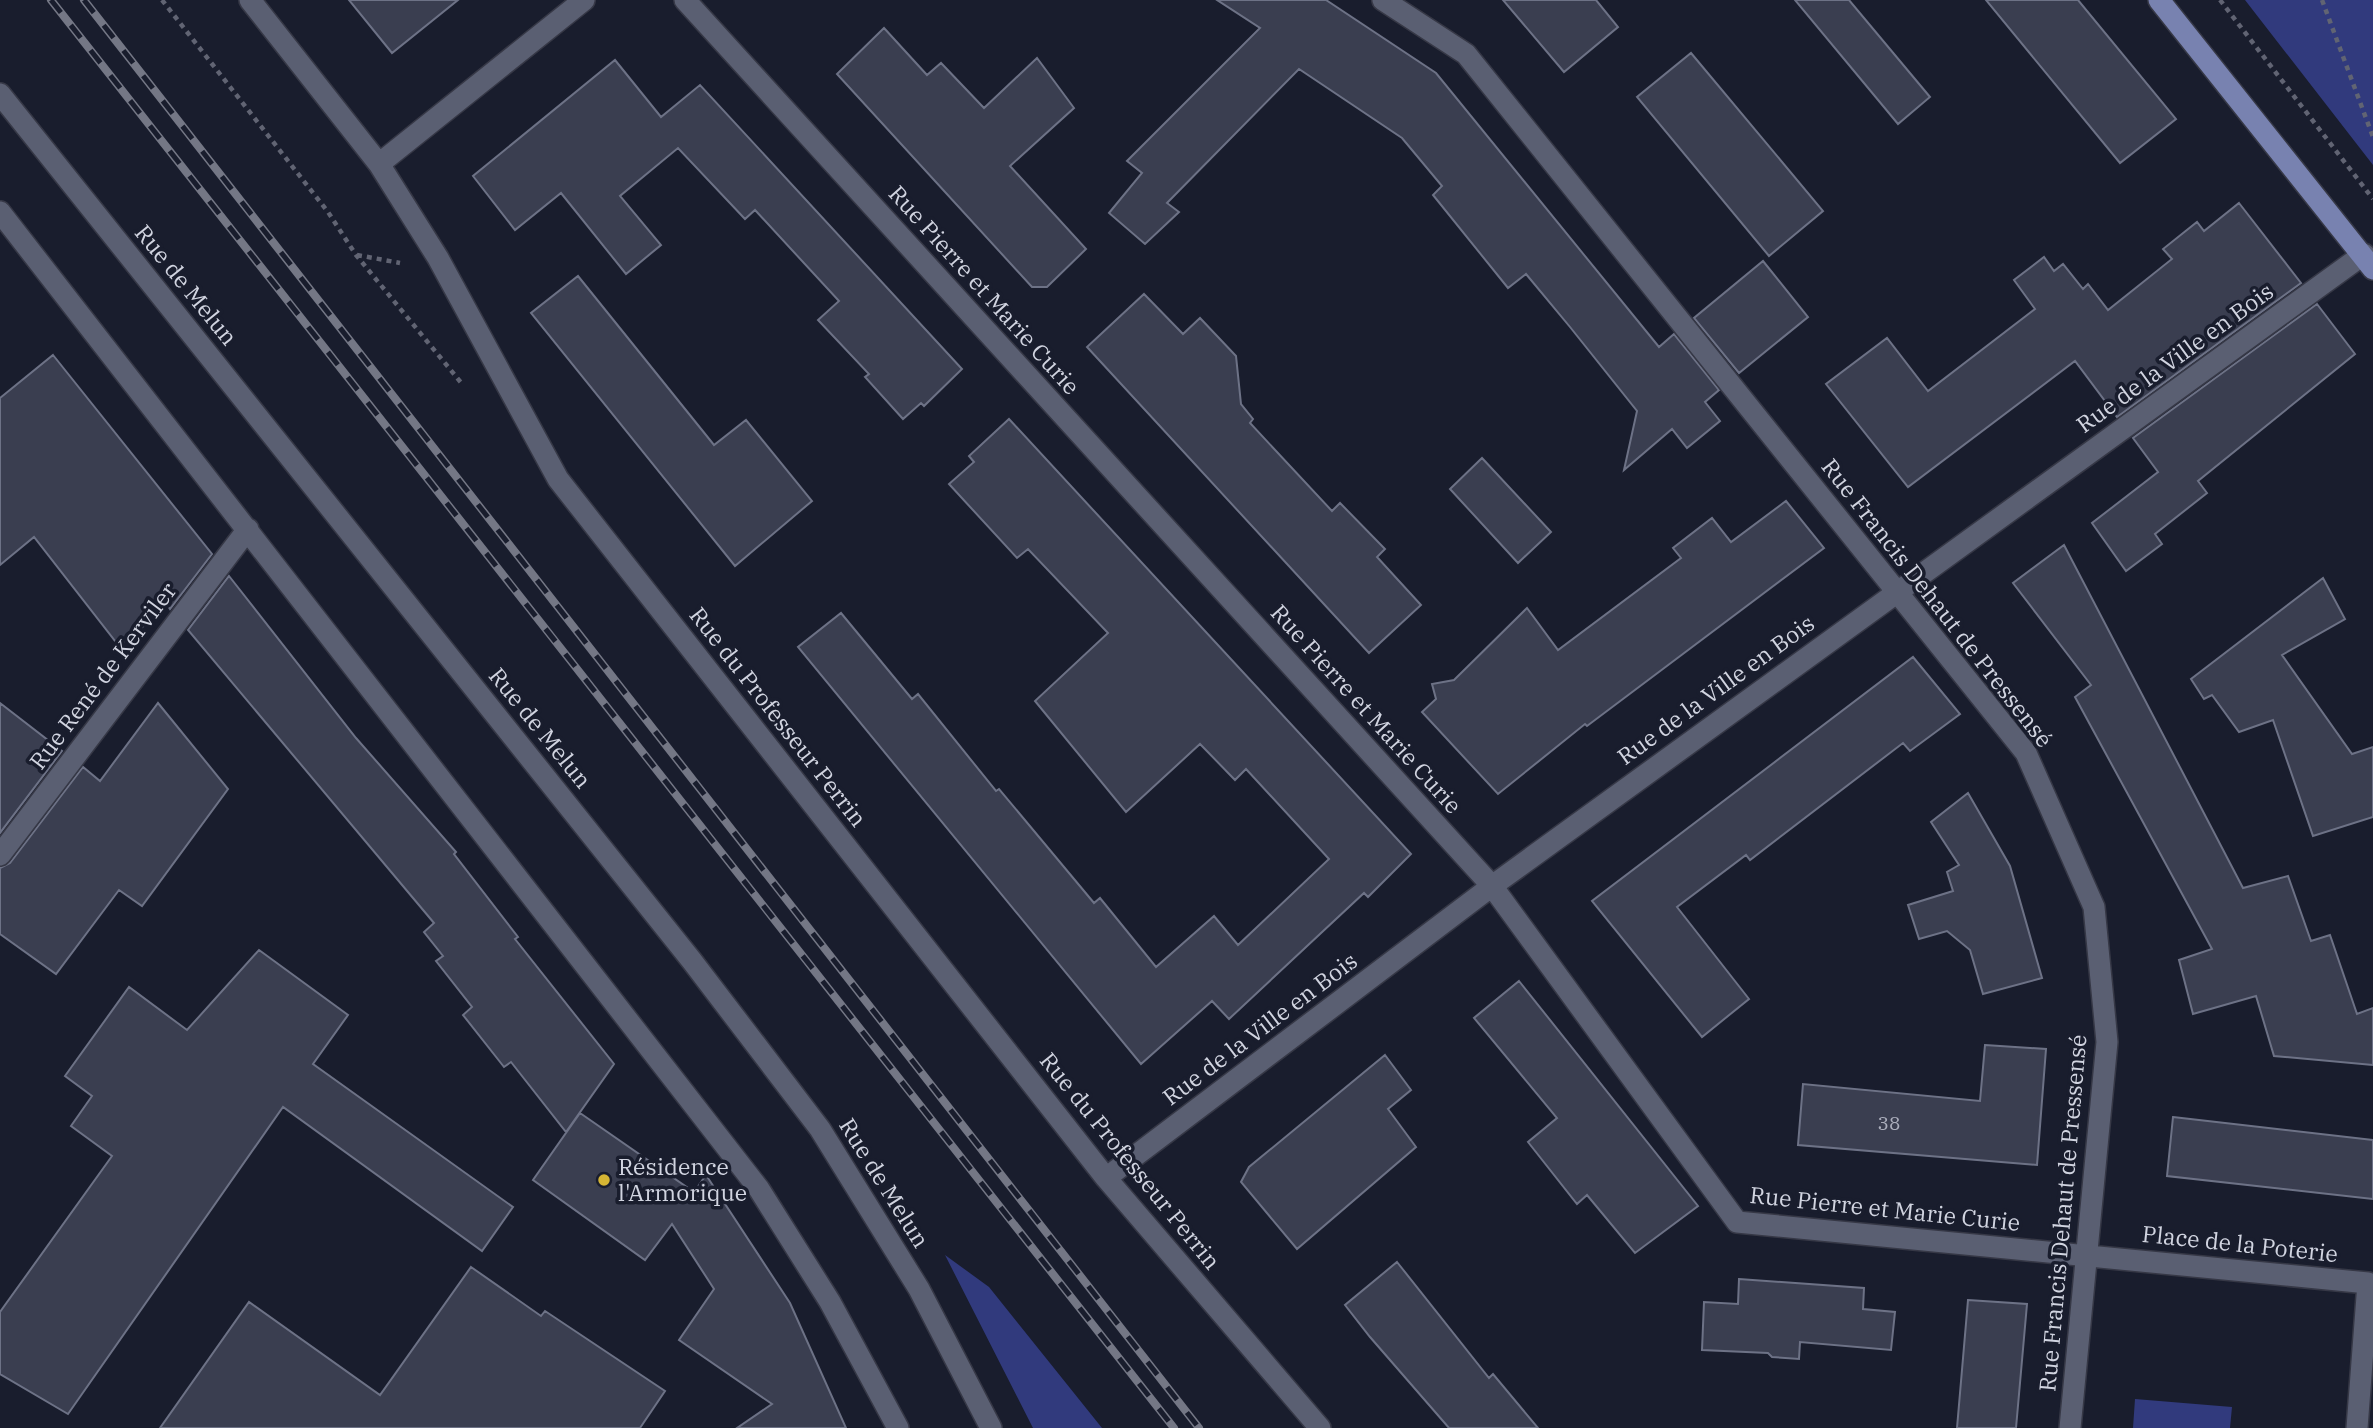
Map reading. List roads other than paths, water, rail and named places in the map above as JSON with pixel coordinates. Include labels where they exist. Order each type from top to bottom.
[{"type":"main road","points":[[2159,0],[2368,262]]},
{"type":"street","name":"Rue du Professeur Perrin","points":[[250,0],[379,163],[438,258],[558,479],[1106,1178],[1320,1428]]},
{"type":"street","points":[[379,163],[584,0]]},
{"type":"street","name":"Rue Pierre et Marie Curie","points":[[685,0],[1492,886],[1737,1222],[2087,1256]]},
{"type":"street","name":"Rue Francis Dehaut de Pressensé","points":[[1383,0],[1466,54],[2026,753],[2094,907],[2107,1042],[2070,1428]]},
{"type":"street","name":"Rue de Melun","points":[[0,94],[684,950],[820,1129],[919,1289],[991,1428]]},
{"type":"street","points":[[0,212],[759,1189],[830,1302],[898,1428]]},
{"type":"street","name":"Rue de la Ville en Bois","points":[[1106,1178],[1492,886],[1897,591],[2368,262]]},
{"type":"street","name":"Rue René de Kerviler","points":[[0,855],[248,529]]},
{"type":"street","name":"Place de la Poterie","points":[[2087,1256],[2368,1283],[2357,1428]]},
{"type":"railway","points":[[51,0],[1174,1428]]},
{"type":"railway","points":[[84,0],[1199,1428]]},
{"type":"place","name":"Résidence l'Armorique","points":[[604,1180]]}]
